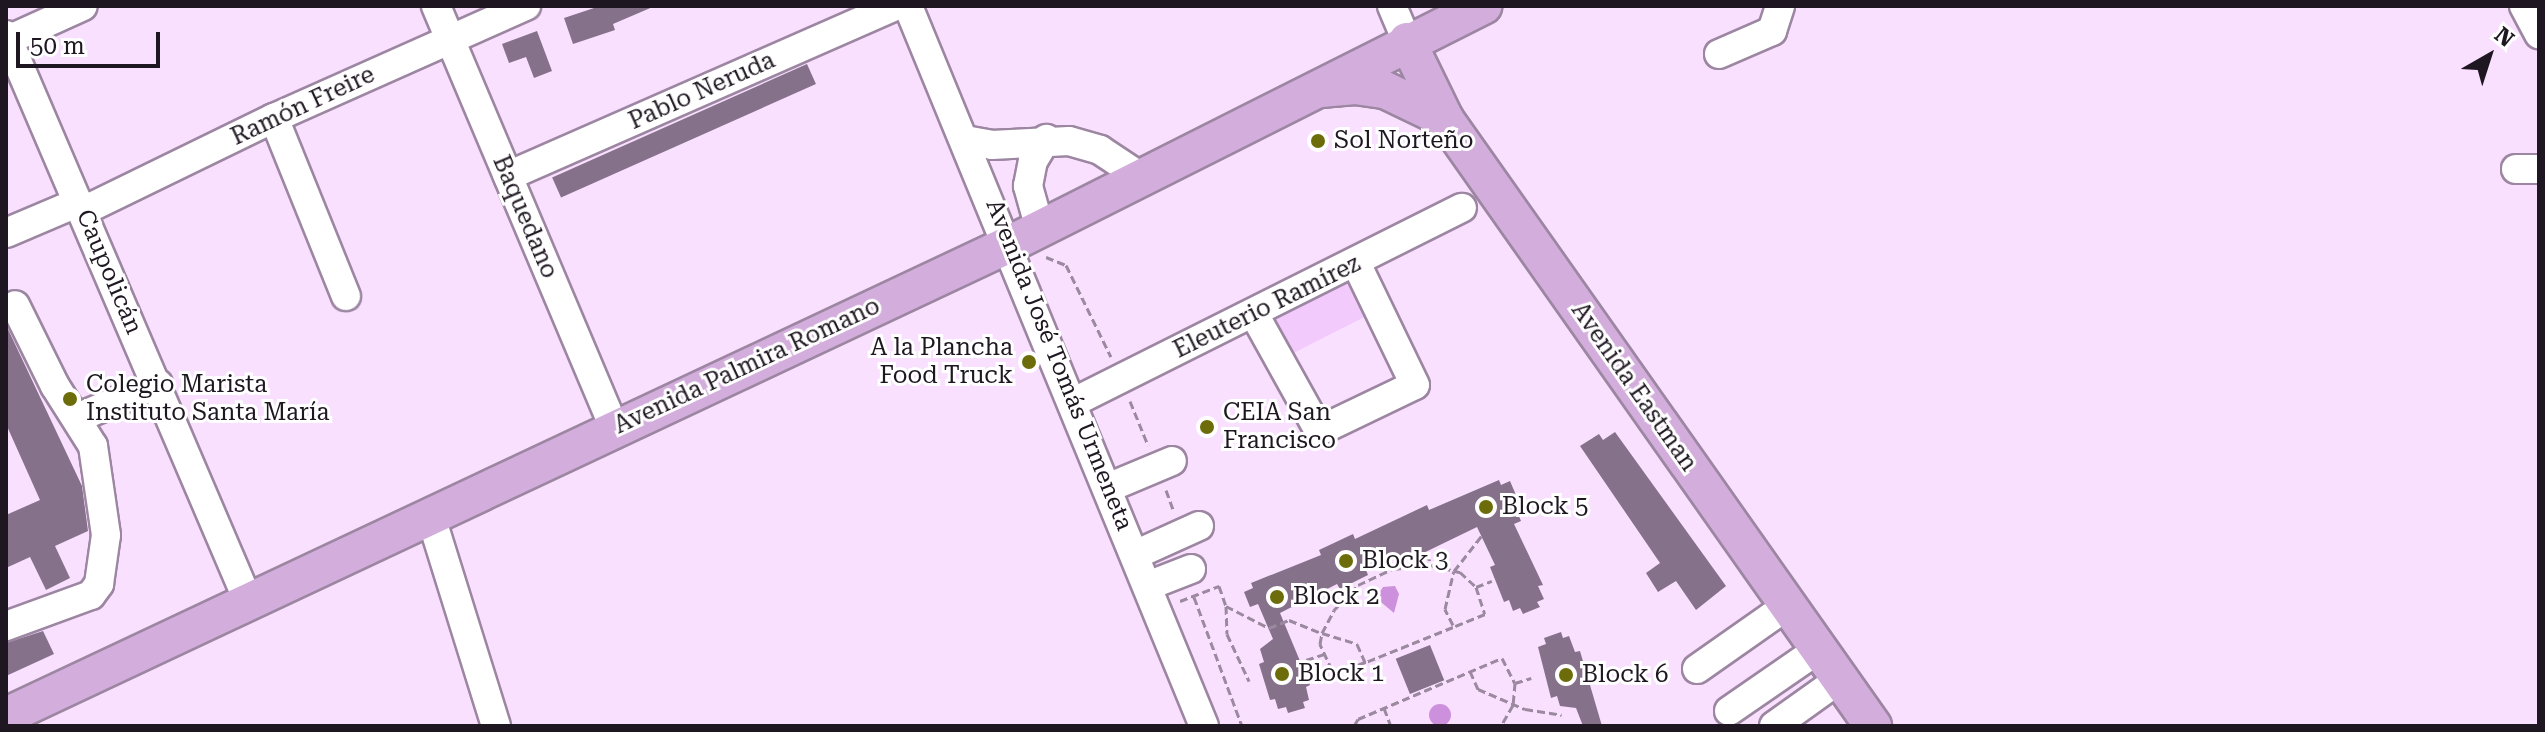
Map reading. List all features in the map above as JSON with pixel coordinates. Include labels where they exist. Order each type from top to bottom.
[{"type":"main road","name":"Avenida Palmira Romano","points":[[6,716],[247,598],[1025,237],[1407,41],[1483,6]]},
{"type":"main road","name":"Avenida Eastman","points":[[1407,41],[1445,119],[1873,726]]},
{"type":"main road","points":[[1301,95],[1336,86],[1373,88],[1408,99],[1445,119]]},
{"type":"street","points":[[7,38],[83,6]]},
{"type":"street","name":"Baquedano","points":[[436,6],[614,428]]},
{"type":"street","name":"Ramón Freire","points":[[6,233],[81,206],[526,6]]},
{"type":"street","name":"Pablo Neruda","points":[[508,176],[896,6]]},
{"type":"street","name":"Avenida José Tomás Urmeneta","points":[[908,6],[965,140],[1025,237],[1072,403],[1155,597],[1204,726]]},
{"type":"street","points":[[1392,6],[1407,41]]},
{"type":"street","points":[[1719,54],[1772,31],[1780,6]]},
{"type":"street","points":[[2524,6],[2539,34]]},
{"type":"street","name":"Caupolicán","points":[[7,38],[158,384],[247,598]]},
{"type":"street","points":[[274,118],[346,296]]},
{"type":"street","points":[[1025,237],[1033,161],[1046,139]]},
{"type":"street","points":[[965,140],[992,145],[1046,139],[1100,150],[1141,177]]},
{"type":"street","name":"Eleuterio Ramírez","points":[[1072,403],[1462,208]]},
{"type":"street","points":[[1254,314],[1319,431],[1415,385],[1356,263]]},
{"type":"street","points":[[6,626],[61,603],[81,602],[99,584],[106,506],[93,446],[55,386],[15,305]]},
{"type":"street","points":[[77,418],[158,384]]},
{"type":"street","points":[[1110,487],[1172,461]]},
{"type":"street","points":[[430,514],[496,726]]},
{"type":"street","points":[[1137,554],[1199,526]]},
{"type":"street","points":[[1155,597],[1189,579]]},
{"type":"street","points":[[1697,669],[1788,605]]},
{"type":"street","points":[[1729,711],[1819,649]]},
{"type":"street","points":[[1774,726],[1840,679]]},
{"type":"path","points":[[1453,627],[1445,609],[1454,571],[1483,534]]},
{"type":"path","points":[[1427,553],[1431,565]]},
{"type":"path","points":[[1431,565],[1454,571],[1476,587],[1485,614],[1334,672],[1324,654],[1322,633],[1355,588],[1393,569],[1431,565]]},
{"type":"path","points":[[1189,579],[1242,726]]},
{"type":"path","points":[[1155,597],[1189,579],[1219,586],[1226,606],[1227,634],[1249,681]]},
{"type":"path","points":[[1476,587],[1492,581]]},
{"type":"path","points":[[1354,582],[1355,588]]},
{"type":"path","points":[[1226,606],[1269,628],[1289,620]]},
{"type":"path","points":[[1285,614],[1289,620],[1357,644],[1365,662]]},
{"type":"path","points":[[1306,660],[1324,654]]},
{"type":"path","points":[[1354,726],[1358,719],[1502,658],[1515,683],[1513,705],[1501,726]]},
{"type":"path","points":[[1470,671],[1478,689],[1513,705],[1562,715]]},
{"type":"path","points":[[1515,683],[1531,678]]},
{"type":"path","points":[[1384,708],[1391,726]]},
{"type":"shaded area","points":[[1347,273],[1368,315],[1289,355],[1268,313]]},
{"type":"shaded area","points":[[1395,586],[1399,594],[1394,613],[1376,598],[1383,587]]},
{"type":"shaded area","points":[[1440,704],[1448,707],[1451,715],[1448,723],[1440,726],[1432,723],[1429,715],[1432,707]]},
{"type":"building","points":[[600,6],[655,6],[613,24],[615,30],[573,44],[564,18]]},
{"type":"building","points":[[537,31],[552,71],[534,78],[526,57],[509,63],[502,44]]},
{"type":"building","points":[[807,64],[816,84],[561,198],[552,177]]},
{"type":"building","points":[[6,325],[82,486],[88,531],[55,546],[70,578],[46,590],[30,557],[6,568],[6,515],[40,500],[6,424]]},
{"type":"building","points":[[1615,432],[1726,586],[1696,610],[1676,581],[1658,592],[1646,573],[1660,563],[1580,446],[1599,434],[1603,440]]},
{"type":"building","points":[[1499,480],[1501,485],[1510,481],[1516,495],[1511,497],[1521,521],[1514,524],[1543,585],[1538,586],[1544,599],[1537,602],[1540,607],[1523,614],[1520,608],[1513,611],[1509,600],[1504,602],[1490,567],[1495,565],[1477,527],[1411,559],[1409,554],[1395,557],[1366,570],[1368,575],[1340,589],[1337,584],[1280,613],[1310,685],[1306,687],[1309,700],[1303,702],[1305,708],[1288,713],[1286,707],[1278,709],[1275,699],[1270,700],[1259,664],[1264,662],[1260,649],[1273,639],[1258,604],[1250,607],[1244,592],[1253,588],[1251,583],[1321,555],[1319,550],[1353,534],[1355,539],[1427,505],[1429,510]]},
{"type":"building","points":[[43,631],[54,654],[6,676],[6,643]]},
{"type":"building","name":"Block 6","points":[[1561,632],[1563,638],[1569,636],[1575,652],[1580,651],[1602,726],[1583,726],[1576,708],[1560,706],[1557,696],[1551,698],[1538,647],[1546,644],[1544,638]]},
{"type":"building","points":[[1430,645],[1444,680],[1410,694],[1396,659]]},
{"type":"place","name":"Sol Norteño","points":[[1318,141]]},
{"type":"place","name":"A la Plancha Food Truck","points":[[1029,362]]},
{"type":"place","name":"Colegio Marista Instituto Santa María","points":[[70,399]]},
{"type":"place","name":"CEIA San Francisco","points":[[1207,427]]},
{"type":"place","name":"Block 5","points":[[1486,507]]},
{"type":"place","name":"Block 3","points":[[1346,561]]},
{"type":"place","name":"Block 2","points":[[1277,597]]},
{"type":"place","name":"Block 1","points":[[1282,674]]},
{"type":"place","name":"Block 6","points":[[1566,675]]}]
